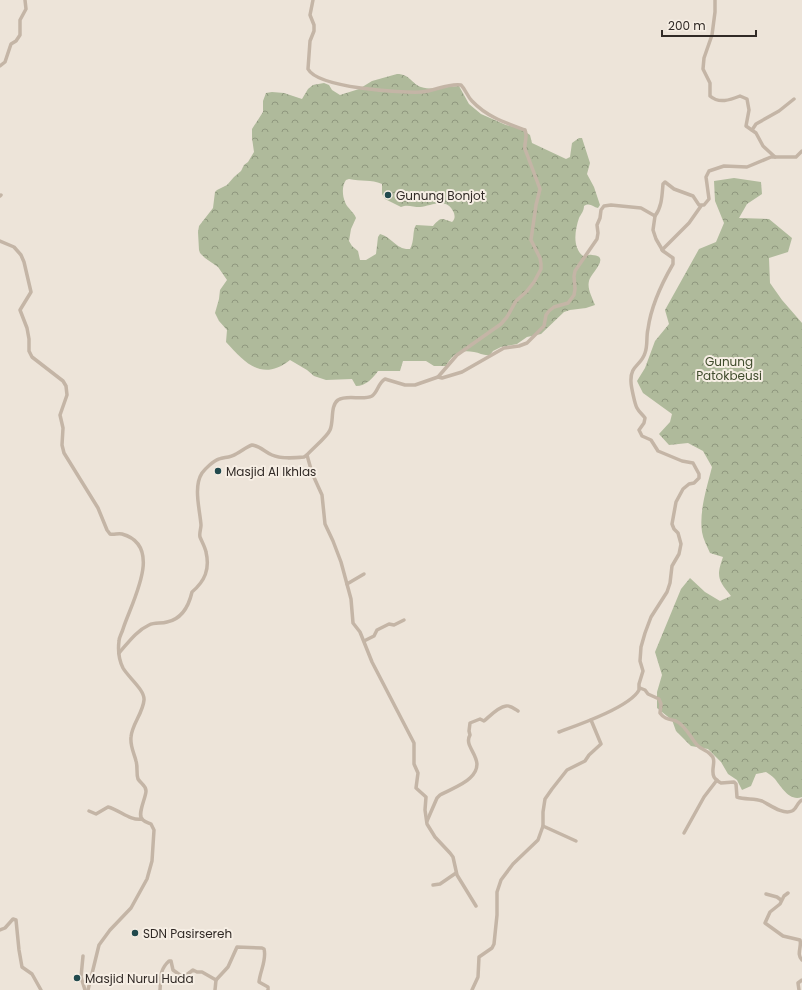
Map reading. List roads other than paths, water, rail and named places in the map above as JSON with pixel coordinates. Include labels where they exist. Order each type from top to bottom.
[{"type":"street","points":[[0,66],[5,62],[11,44],[16,41],[20,35],[20,20],[26,9],[25,0]]},
{"type":"street","points":[[312,0],[310,15],[315,28],[310,41],[308,69],[315,76],[334,83],[402,92],[424,91],[447,86],[461,85],[478,108],[496,119],[525,130],[525,149],[540,189],[536,205],[532,240],[542,264],[541,268],[534,282],[516,301],[507,317],[501,324],[457,355],[438,377]]},
{"type":"street","points":[[715,0],[712,36],[704,58],[703,69],[710,83],[709,94],[711,98],[719,101],[725,101],[740,96],[747,100],[749,108],[746,126],[758,136],[762,146],[775,157]]},
{"type":"street","points":[[752,130],[756,124],[783,108],[794,99]]},
{"type":"street","points":[[662,250],[689,224],[701,206],[706,204],[709,199],[706,176],[709,171],[724,166],[747,167],[768,157],[794,157],[802,151]]},
{"type":"street","points":[[559,732],[591,720],[629,700],[637,694],[640,688],[639,684],[643,671],[640,661],[641,647],[645,633],[651,618],[669,587],[672,566],[679,554],[681,544],[678,533],[672,524],[676,502],[683,489],[688,484],[697,481],[700,476],[693,463],[682,461],[658,451],[651,440],[642,436],[639,430],[644,423],[645,418],[636,405],[631,388],[631,375],[633,370],[644,357],[648,328],[657,295],[674,264],[672,256],[662,250],[654,230],[655,216],[659,210],[662,199],[662,184],[665,182],[674,189],[693,196],[701,206]]},
{"type":"street","points":[[119,653],[134,636],[147,626],[155,623],[175,620],[190,603],[192,592],[198,587],[206,576],[206,552],[200,536],[201,524],[198,504],[199,483],[203,472],[218,459],[229,458],[252,444],[260,447],[270,454],[277,456],[300,457],[307,455],[330,430],[333,410],[337,401],[347,398],[371,396],[375,393],[380,382],[385,379],[405,385],[415,385],[438,377],[442,378],[462,372],[504,348],[519,346],[527,343],[544,326],[546,315],[549,311],[554,307],[568,303],[574,295],[575,271],[597,239],[597,225],[604,206],[611,205],[641,208],[655,216]]},
{"type":"street","points":[[0,241],[14,247],[21,255],[24,262],[31,292],[20,310],[27,328],[30,354],[34,360],[63,381],[66,386],[67,395],[60,415],[63,428],[62,445],[64,453],[94,500],[110,534],[123,534],[131,538],[138,544],[143,552],[142,574],[137,595],[125,620],[119,640],[119,653],[123,667],[143,693],[144,699],[131,741],[138,777],[146,791],[141,809],[142,819]]},
{"type":"street","points":[[307,455],[312,473],[322,495],[325,524],[337,550],[347,584],[351,599],[354,623],[364,641],[372,662],[414,743],[414,764],[418,773],[416,788],[426,797],[425,810],[429,827],[435,837],[453,857],[457,875],[476,906]]},
{"type":"street","points":[[347,584],[364,574]]},
{"type":"street","points":[[364,641],[374,636],[377,630],[389,624],[394,625],[404,620]]},
{"type":"street","points":[[640,688],[659,699],[661,704],[660,714],[662,716],[668,720],[676,721],[680,724],[696,744],[703,751],[709,753],[713,757],[714,778],[724,784],[734,782],[736,784],[737,797],[757,799],[781,810],[791,811],[799,801],[802,800]]},
{"type":"street","points":[[428,821],[436,798],[469,779],[477,767],[477,761],[469,739],[470,723],[480,719],[484,721],[492,713],[505,706],[511,707],[518,711]]},
{"type":"street","points":[[472,990],[478,977],[479,957],[492,948],[494,944],[498,892],[501,880],[513,864],[538,840],[543,826],[545,799],[567,770],[586,761],[589,755],[601,746],[591,720]]},
{"type":"street","points":[[684,833],[704,797],[717,780]]},
{"type":"street","points":[[88,990],[99,945],[110,930],[131,908],[142,890],[152,861],[154,830],[151,824],[142,819],[133,819],[113,808],[108,807],[96,814],[89,811]]},
{"type":"street","points":[[543,826],[576,841]]},
{"type":"street","points":[[433,885],[440,884],[457,875]]},
{"type":"street","points":[[788,893],[781,900],[780,904],[770,912],[765,923],[783,936],[800,940],[802,944],[799,954],[802,960]]},
{"type":"street","points":[[766,894],[777,897],[781,900]]},
{"type":"street","points":[[0,930],[9,924],[13,919],[16,920],[22,967],[32,974],[41,990]]},
{"type":"street","points":[[215,990],[216,980],[228,967],[237,947],[264,949],[265,954],[259,982],[268,987],[268,990]]},
{"type":"street","points":[[83,956],[81,977],[85,990]]},
{"type":"street","points":[[160,990],[160,976],[169,961],[171,962],[173,970],[180,975],[185,976],[193,970],[202,972],[216,980]]},
{"type":"street","points":[[799,990],[798,985],[802,980]]},
{"type":"place","name":"Gunung Bonjot","points":[[388,195]]},
{"type":"place","name":"Masjid Al Ikhlas","points":[[218,471]]},
{"type":"place","name":"SDN Pasirsereh","points":[[135,933]]},
{"type":"place","name":"Masjid Nurul Huda","points":[[77,978]]},
{"type":"park label","name":"Gunung Patokbeusi","points":[[729,368]]}]
